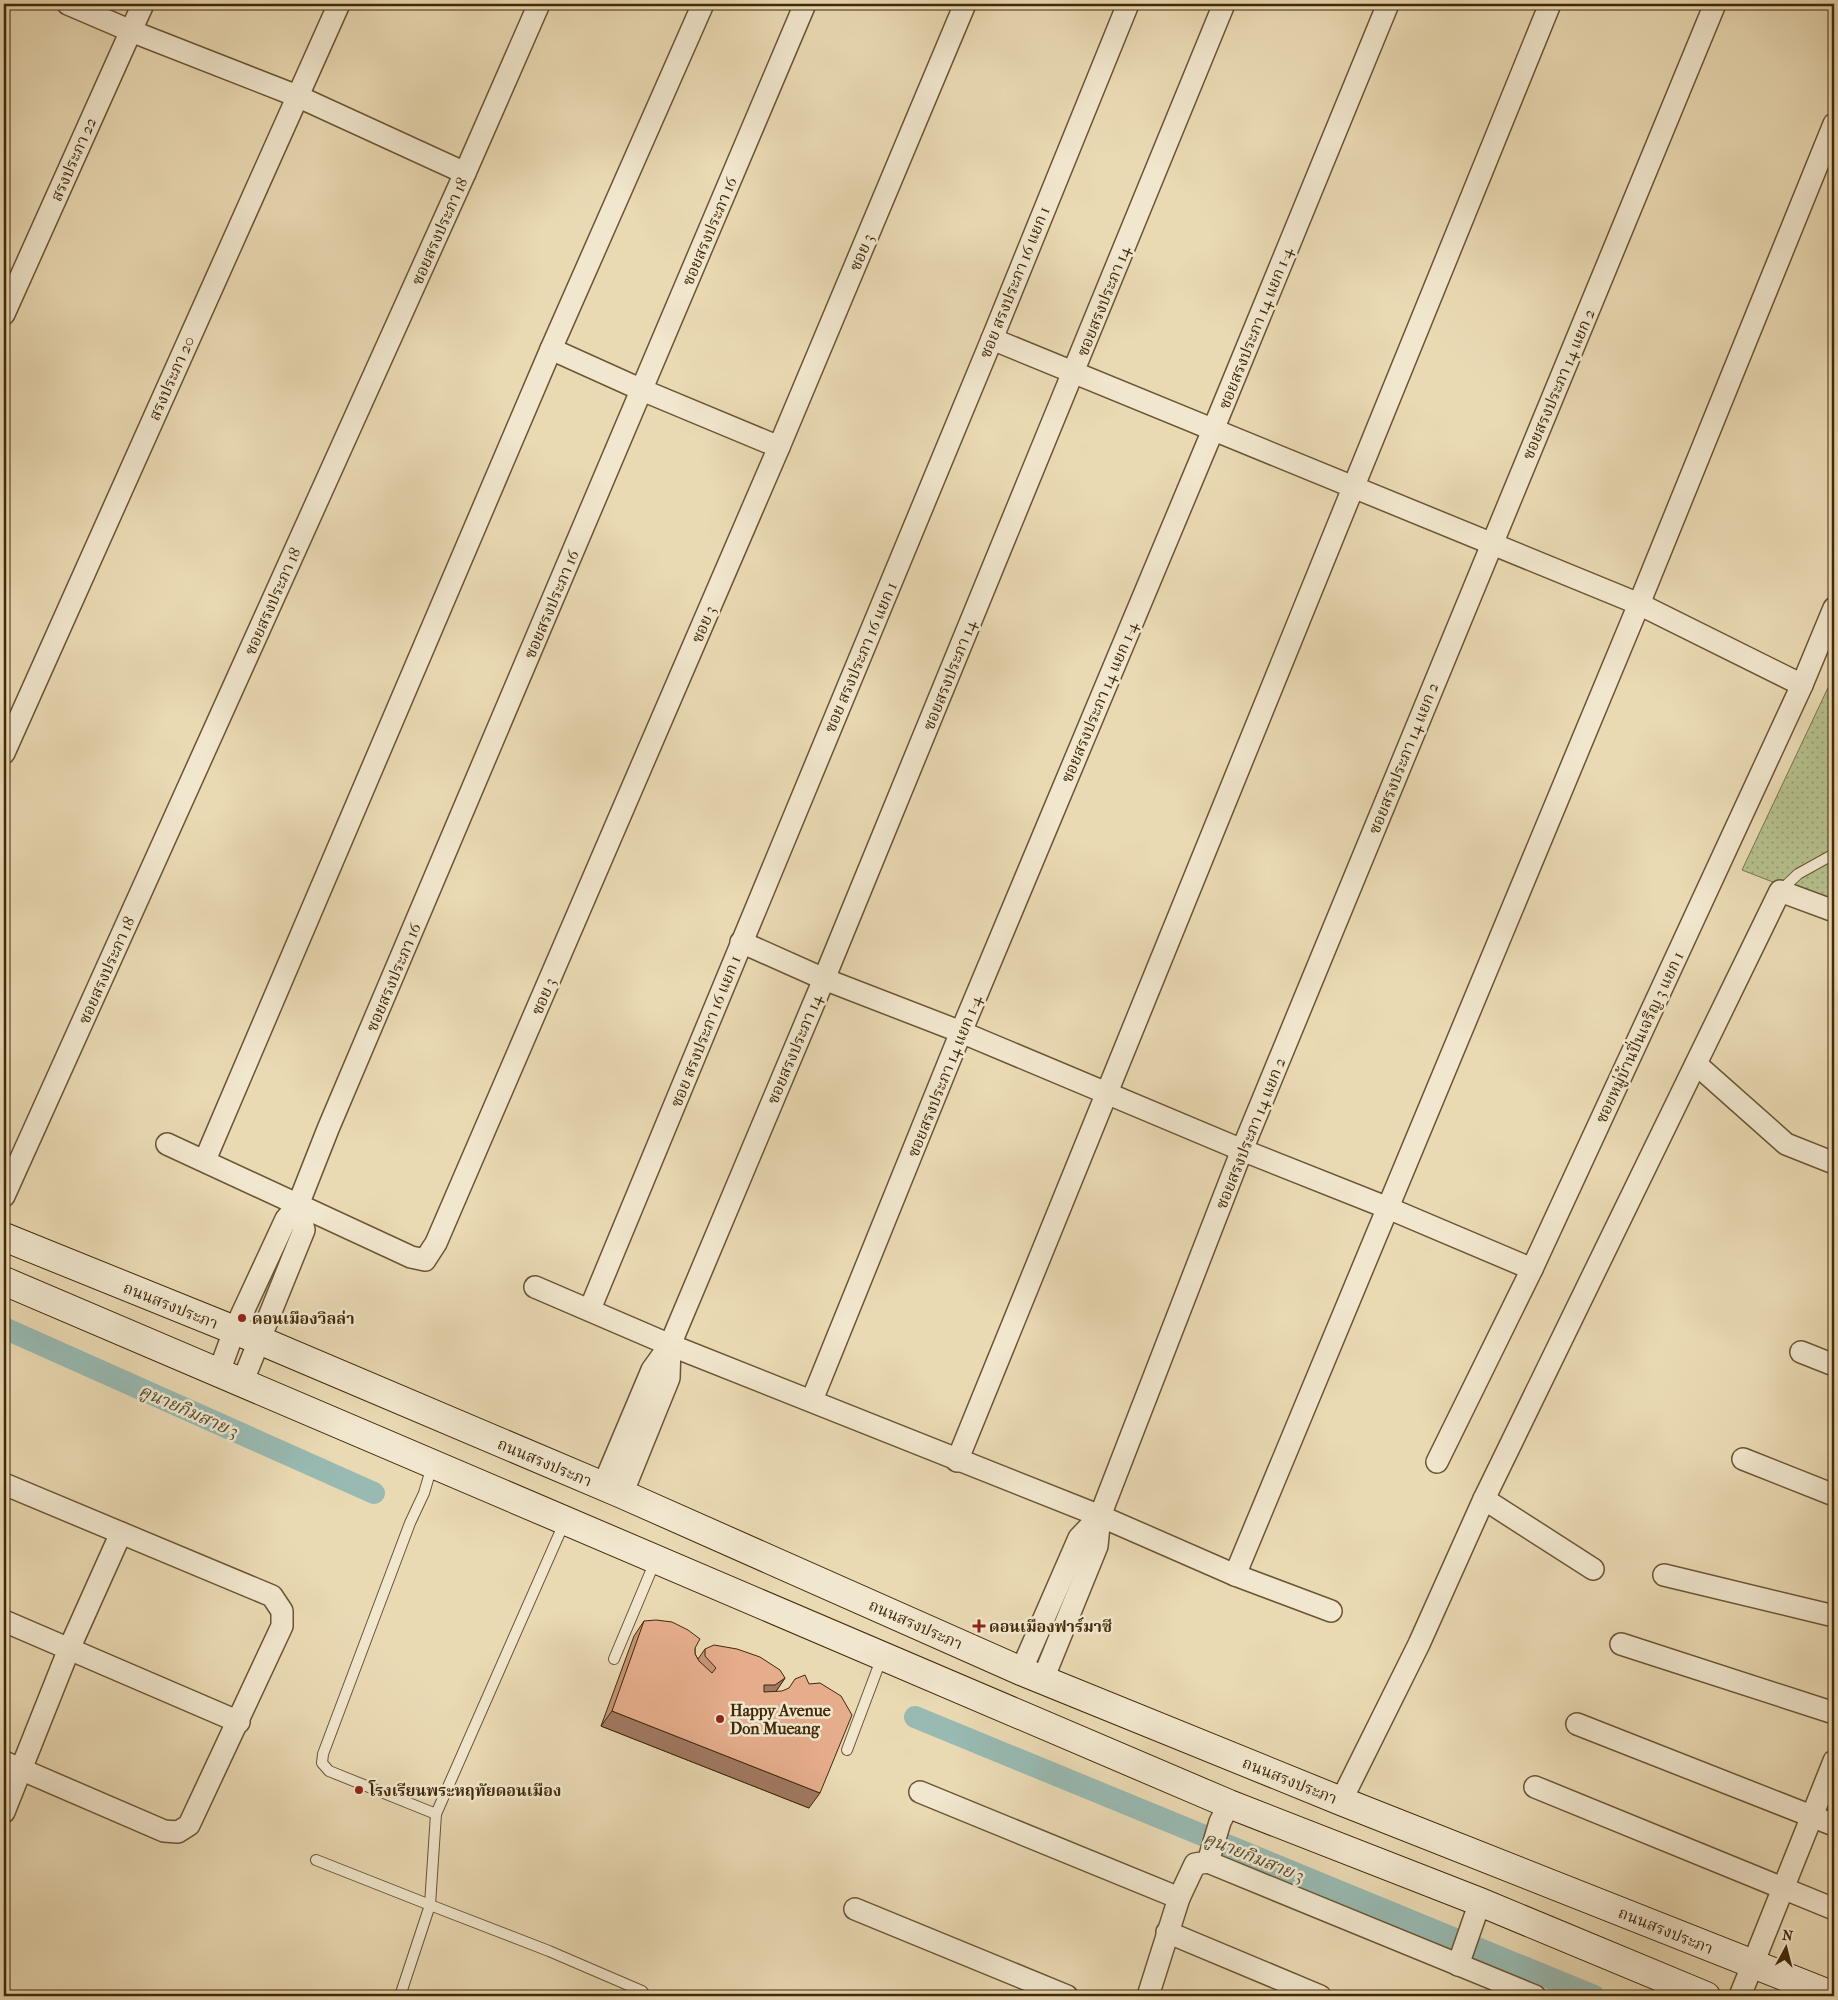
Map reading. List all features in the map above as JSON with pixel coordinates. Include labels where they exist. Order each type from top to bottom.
[{"type":"main road","name":"ถนนสรงประภา","points":[[4,1237],[259,1340],[612,1490],[1032,1675],[1341,1801],[1834,1996]]},
{"type":"main road","points":[[4,1281],[882,1656],[1224,1813],[1480,1902],[1706,1996]]},
{"type":"street","points":[[68,4],[131,31],[297,96],[465,173]]},
{"type":"street","name":"สรงประภา 22","points":[[4,314],[143,4]]},
{"type":"street","name":"สรงประภา 20","points":[[4,753],[339,4]]},
{"type":"street","name":"ซอยสรงประภา 18","points":[[4,1196],[465,173],[539,4]]},
{"type":"street","points":[[205,1160],[552,349],[703,4]]},
{"type":"street","name":"ซอยสรงประภา 16","points":[[231,1377],[234,1331],[286,1219],[298,1205],[805,4]]},
{"type":"street","name":"ซอย 3","points":[[298,1205],[411,1257],[425,1260],[436,1244],[779,447],[965,4]]},
{"type":"street","name":"ซอย สรงประภา 16 แยก 1","points":[[590,1309],[992,339],[1128,4]]},
{"type":"street","name":"ซอยสรงประภา 14","points":[[612,1490],[652,1370],[670,1345],[824,978],[1224,4]]},
{"type":"street","name":"ซอยสรงประภา 14 แยก 1-4","points":[[812,1400],[961,1032],[1213,430],[1388,4]]},
{"type":"street","points":[[957,1461],[1550,4]]},
{"type":"street","name":"ซอยสรงประภา 14 แยก 2","points":[[1100,1516],[1242,1150],[1715,4]]},
{"type":"street","points":[[1235,1575],[1639,604],[1834,124]]},
{"type":"street","points":[[992,339],[1639,604],[1802,684]]},
{"type":"street","points":[[552,349],[642,390],[779,447]]},
{"type":"street","name":"ซอยหมู่บ้านปิ่นเจริญ 3 แยก 1","points":[[1437,1462],[1532,1269],[1802,684],[1834,608]]},
{"type":"street","points":[[1341,1801],[1419,1644],[1484,1499],[1780,891],[1834,911]]},
{"type":"street","points":[[741,942],[824,978],[961,1032],[1532,1269]]},
{"type":"street","points":[[1696,1064],[1786,1144],[1834,1163]]},
{"type":"street","points":[[167,1144],[205,1160],[298,1205],[304,1230],[259,1340],[231,1377]]},
{"type":"street","points":[[535,1287],[670,1345],[812,1400],[957,1461],[1100,1516],[1235,1575],[1332,1610]]},
{"type":"street","points":[[1801,1352],[1834,1365]]},
{"type":"street","points":[[1744,1459],[1834,1495]]},
{"type":"street","points":[[4,1484],[272,1596],[282,1611],[282,1626],[239,1722],[189,1825],[178,1832],[164,1830],[12,1765]]},
{"type":"street","points":[[1484,1499],[1593,1569]]},
{"type":"street","points":[[1032,1675],[1079,1538],[1100,1516]]},
{"type":"street","points":[[4,1812],[12,1765],[69,1649],[121,1533]]},
{"type":"street","points":[[1664,1575],[1834,1616]]},
{"type":"street","points":[[4,1621],[239,1722]]},
{"type":"street","points":[[1621,1644],[1834,1713]]},
{"type":"street","points":[[1577,1724],[1834,1826]]},
{"type":"street","points":[[1740,1996],[1834,1761]]},
{"type":"street","points":[[1535,1787],[1834,1909]]},
{"type":"street","points":[[920,1792],[1179,1898]]},
{"type":"street","points":[[1148,1996],[1179,1898],[1195,1864],[1211,1854],[1224,1813]]},
{"type":"street","points":[[1211,1854],[1459,1960],[1535,1996]]},
{"type":"street","points":[[1459,1960],[1480,1902]]},
{"type":"street","points":[[855,1909],[1067,1996]]},
{"type":"street","points":[[1167,1932],[1320,1996]]},
{"type":"lane","points":[[1780,891],[1798,874],[1834,854]]},
{"type":"lane","points":[[432,1465],[424,1493],[410,1523],[323,1754],[322,1763],[329,1771],[436,1814]]},
{"type":"lane","points":[[400,1996],[430,1905],[436,1814],[566,1520]]},
{"type":"lane","points":[[614,1659],[656,1558]]},
{"type":"lane","points":[[847,1750],[882,1656]]},
{"type":"lane","points":[[316,1860],[549,1951],[642,1991],[646,1996]]},
{"type":"green space","points":[[1834,675],[1834,906],[1742,870]]},
{"type":"building","name":"Happy Avenue Don Mueang","points":[[644,1621],[672,1622],[700,1639],[695,1648],[695,1654],[699,1661],[712,1673],[716,1668],[705,1656],[705,1649],[714,1645],[737,1649],[760,1657],[780,1670],[785,1678],[775,1685],[764,1685],[764,1692],[782,1691],[789,1688],[795,1679],[805,1675],[809,1684],[820,1683],[841,1696],[852,1715],[820,1793],[612,1711]]},
{"type":"waterway","name":"คูนายกิมสาย 3","points":[[4,1328],[374,1493]]},
{"type":"waterway","name":"คูนายกิมสาย 3","points":[[915,1717],[1594,1996]]},
{"type":"place","name":"ดอนเมืองวิลล่า","points":[[242,1318]]},
{"type":"place","name":"ดอนเมืองฟาร์มาซี","points":[[979,1626]]},
{"type":"place","name":"Happy Avenue Don Mueang","points":[[720,1719]]},
{"type":"place","name":"โรงเรียนพระหฤทัยดอนเมือง","points":[[359,1790]]}]
